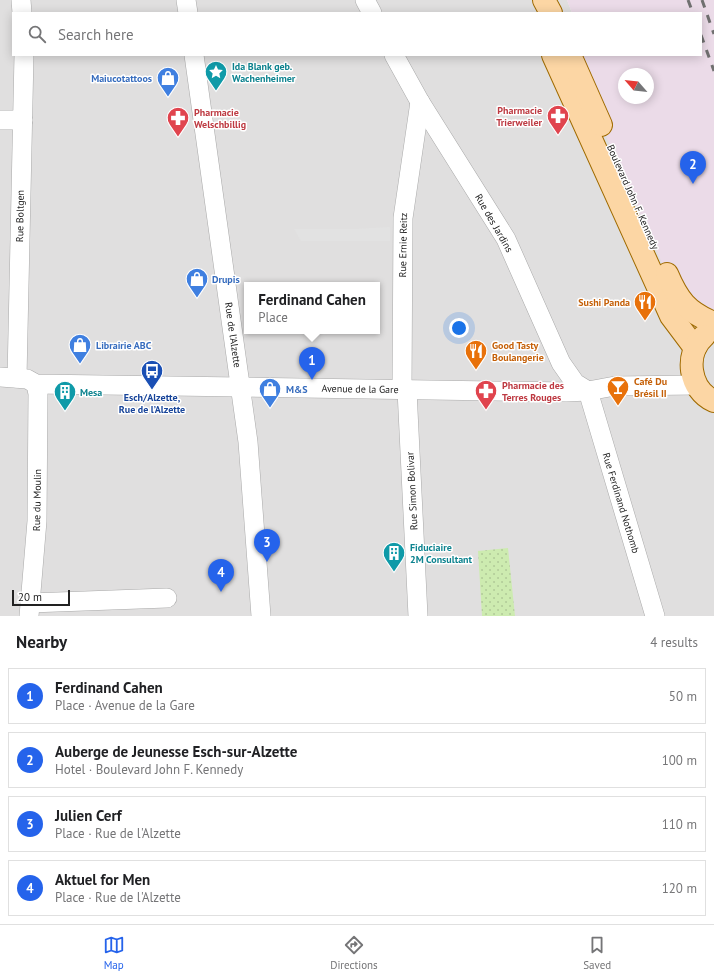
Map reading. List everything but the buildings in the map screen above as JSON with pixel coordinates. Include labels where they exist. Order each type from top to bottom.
[{"type":"main road","points":[[529,0],[535,12]]},
{"type":"main road","points":[[544,0],[550,12]]},
{"type":"main road","name":"Boulevard John F. Kennedy","points":[[553,56],[671,316],[695,348]]},
{"type":"main road","name":"Boulevard John F. Kennedy","points":[[570,56],[673,288],[685,306],[700,317],[714,323]]},
{"type":"main road","points":[[714,329],[702,338],[695,348],[692,360],[692,373],[696,385],[703,394],[714,401]]},
{"type":"street","points":[[21,0],[22,12]]},
{"type":"street","points":[[186,0],[188,12]]},
{"type":"street","points":[[365,0],[371,12]]},
{"type":"street","name":"Rue Boltgen","points":[[8,377],[23,120],[24,56]]},
{"type":"street","name":"Rue de l'Alzette","points":[[194,56],[248,442],[261,616]]},
{"type":"street","name":"Rue des Jardins","points":[[395,56],[420,102],[506,239],[561,363],[574,383],[588,391]]},
{"type":"street","name":"Rue Ernie Reitz","points":[[404,390],[403,218],[420,102]]},
{"type":"street","points":[[0,120],[23,120]]},
{"type":"street","name":"Avenue de la Gare","points":[[8,377],[27,379],[36,384],[566,392],[588,391],[615,386],[696,385]]},
{"type":"street","name":"Rue du Moulin","points":[[30,610],[37,521],[38,394],[36,384]]},
{"type":"street","name":"Rue Simon Bolivar","points":[[404,390],[418,616]]},
{"type":"street","name":"Rue Ferdinand Nothomb","points":[[588,391],[655,616]]},
{"type":"street","points":[[30,610],[167,598]]},
{"type":"shaded area","points":[[0,0],[567,0],[572,12],[12,12],[12,56],[580,56],[573,59],[714,316],[714,616],[0,616]]},
{"type":"shaded area","points":[[567,0],[714,0],[714,316],[673,288],[572,59],[580,56],[702,56],[702,12],[572,12]]},
{"type":"shaded area","points":[[390,227],[390,241],[301,241],[294,229],[355,229]]},
{"type":"green space","points":[[508,548],[515,616],[482,616],[478,551]]},
{"type":"railway","points":[[688,0],[693,12]]},
{"type":"railway","points":[[702,0],[714,34]]},
{"type":"railway","points":[[702,38],[714,71]]},
{"type":"place","name":"Ida Blank geb. Wachenheimer","points":[[216,92]]},
{"type":"place","name":"Maiucotattoos","points":[[168,98]]},
{"type":"place","name":"Pharmacie Trierweiler","points":[[558,136]]},
{"type":"place","name":"Pharmacie Welschbillig","points":[[178,138]]},
{"type":"place","name":"Auberge de Jeunesse Esch-sur-Alzette","points":[[693,184]]},
{"type":"place","name":"Drupis","points":[[197,298]]},
{"type":"place","name":"Sushi Panda","points":[[645,322]]},
{"type":"place","name":"Librairie ABC","points":[[80,364]]},
{"type":"place","name":"Good Tasty Boulangerie","points":[[476,370]]},
{"type":"place","name":"Ferdinand Cahen","points":[[312,380]]},
{"type":"place","name":"Esch/Alzette, Rue de l’Alzette","points":[[152,390]]},
{"type":"place","name":"Café Du Brésil II","points":[[618,406]]},
{"type":"place","name":"M&S","points":[[270,408]]},
{"type":"place","name":"Pharmacie des Terres Rouges","points":[[486,410]]},
{"type":"place","name":"Mesa","points":[[65,412]]},
{"type":"place","name":"Julien Cerf","points":[[267,562]]},
{"type":"place","name":"Fiduciaire 2M Consultant","points":[[394,572]]},
{"type":"place","name":"Aktuel for Men","points":[[221,592]]}]
